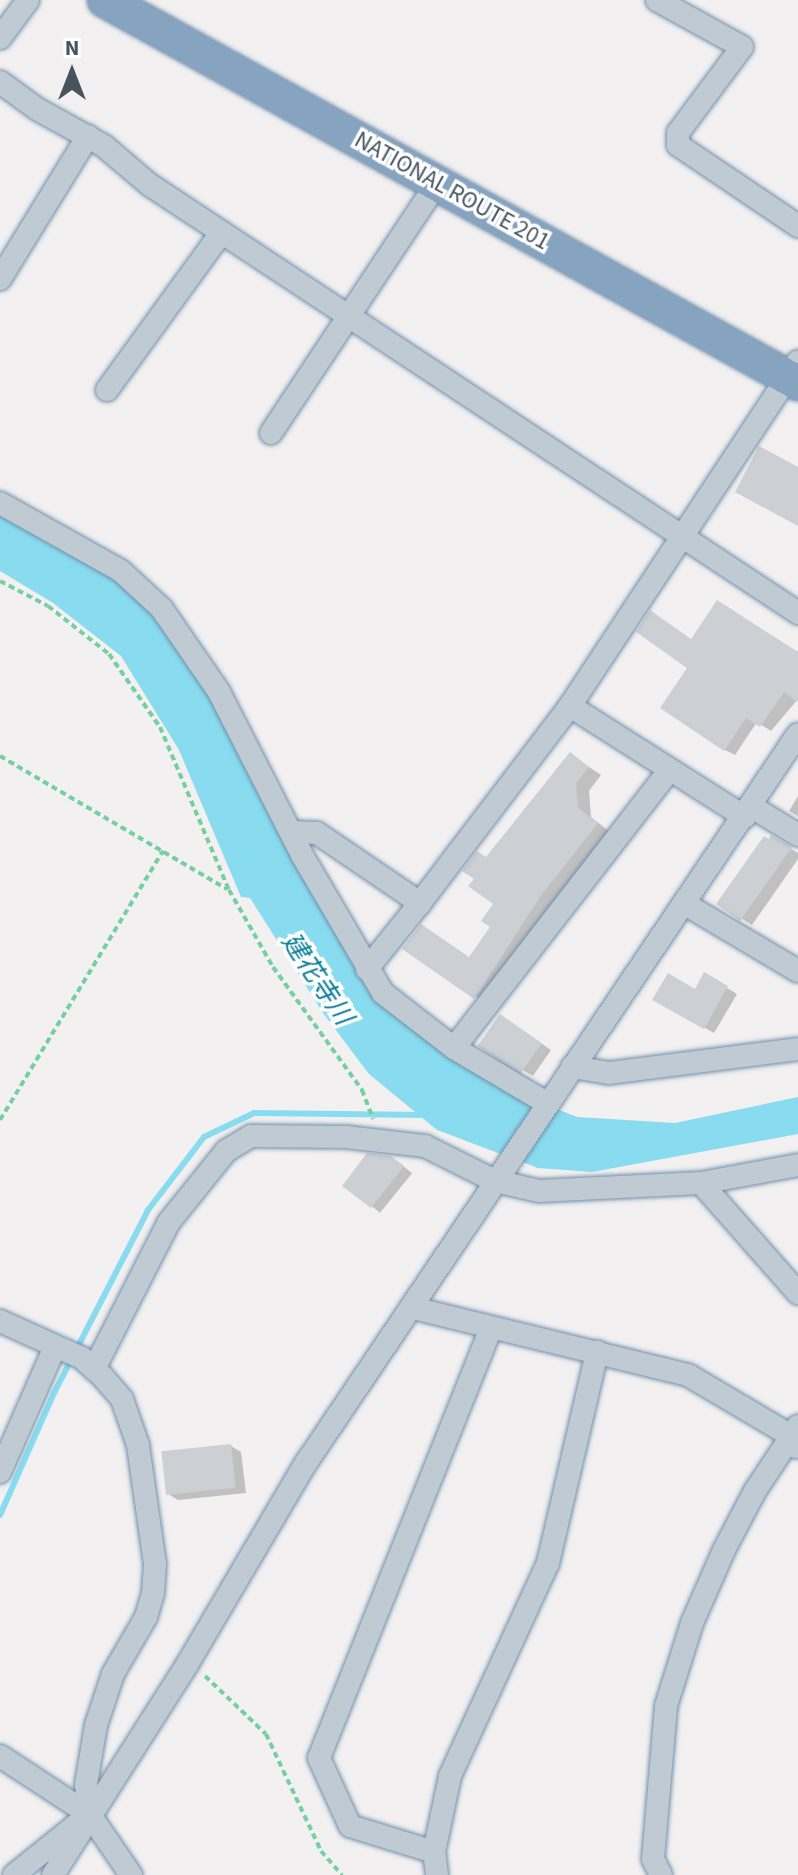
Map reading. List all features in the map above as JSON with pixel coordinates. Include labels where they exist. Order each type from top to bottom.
[{"type":"highway","name":"NATIONAL ROUTE 201","points":[[105,0],[795,374]]},
{"type":"street","points":[[0,38],[28,0]]},
{"type":"street","points":[[657,0],[742,47],[678,133],[678,145],[798,226]]},
{"type":"street","points":[[0,82],[37,109],[88,136],[222,232],[798,613]]},
{"type":"street","points":[[0,279],[88,136]]},
{"type":"street","points":[[271,433],[351,318],[438,182]]},
{"type":"street","points":[[107,390],[222,232]]},
{"type":"street","points":[[367,969],[570,706],[795,374]]},
{"type":"street","points":[[0,503],[121,571],[162,609],[219,692],[291,832],[383,993],[454,1048],[545,1102]]},
{"type":"street","points":[[570,706],[670,770],[798,835]]},
{"type":"street","points":[[53,1875],[188,1663],[306,1463],[413,1308],[545,1102],[685,904],[798,734]]},
{"type":"street","points":[[454,1048],[670,770]]},
{"type":"street","points":[[291,832],[317,833],[420,903]]},
{"type":"street","points":[[685,904],[798,971]]},
{"type":"street","points":[[572,1067],[609,1073],[798,1049]]},
{"type":"street","points":[[94,1369],[154,1246],[238,1141],[268,1134],[382,1140],[425,1146],[539,1191],[701,1183],[798,1165]]},
{"type":"street","points":[[701,1183],[798,1293]]},
{"type":"street","points":[[413,1308],[490,1330],[688,1375],[796,1438],[724,1550],[692,1623],[666,1706],[653,1859],[661,1875]]},
{"type":"street","points":[[0,1321],[94,1369],[122,1399],[138,1445],[155,1564],[146,1617],[113,1674],[96,1725],[86,1784],[90,1815]]},
{"type":"street","points":[[434,1852],[350,1826],[319,1758],[490,1330]]},
{"type":"street","points":[[0,1472],[55,1347]]},
{"type":"street","points":[[437,1875],[434,1852],[450,1776],[548,1563],[597,1352]]},
{"type":"street","points":[[0,1756],[90,1815],[131,1875]]},
{"type":"street","points":[[14,1875],[90,1815]]},
{"type":"path","points":[[0,581],[48,606],[109,654],[160,727],[229,890],[273,967],[362,1090],[382,1140]]},
{"type":"path","points":[[0,756],[229,890]]},
{"type":"path","points":[[0,1120],[163,851]]},
{"type":"path","points":[[188,1663],[266,1734],[321,1851],[342,1875]]},
{"type":"water","name":"建花寺川","points":[[0,512],[89,558],[134,593],[175,643],[213,698],[364,972],[524,1096],[577,1117],[675,1123],[798,1097],[798,1134],[592,1172],[538,1168],[437,1130],[369,1074],[323,1013],[250,898],[241,897],[179,750],[121,656],[53,603],[0,571]]},
{"type":"building","points":[[759,446],[798,467],[798,526],[735,492]]},
{"type":"building","points":[[717,600],[798,652],[798,702],[784,692],[760,727],[746,718],[724,751],[660,708],[687,668],[636,632],[650,610],[691,639]]},
{"type":"building","points":[[570,752],[589,767],[576,783],[578,808],[598,823],[540,897],[474,999],[402,949],[421,924],[469,957],[490,927],[481,921],[493,904],[468,886],[474,879],[462,871],[477,851],[486,857]]},
{"type":"building","points":[[771,835],[792,847],[740,921],[716,904],[764,836],[769,839]]},
{"type":"building","points":[[704,972],[728,986],[704,1029],[652,1000],[668,973],[695,989]]},
{"type":"building","points":[[500,1014],[542,1043],[519,1075],[478,1046]]},
{"type":"building","points":[[367,1153],[391,1156],[404,1166],[371,1208],[342,1186]]},
{"type":"building","points":[[231,1444],[236,1488],[166,1495],[161,1451]]},
{"type":"waterway","points":[[0,1515],[54,1393],[148,1210],[204,1137],[254,1113],[427,1115]]}]
